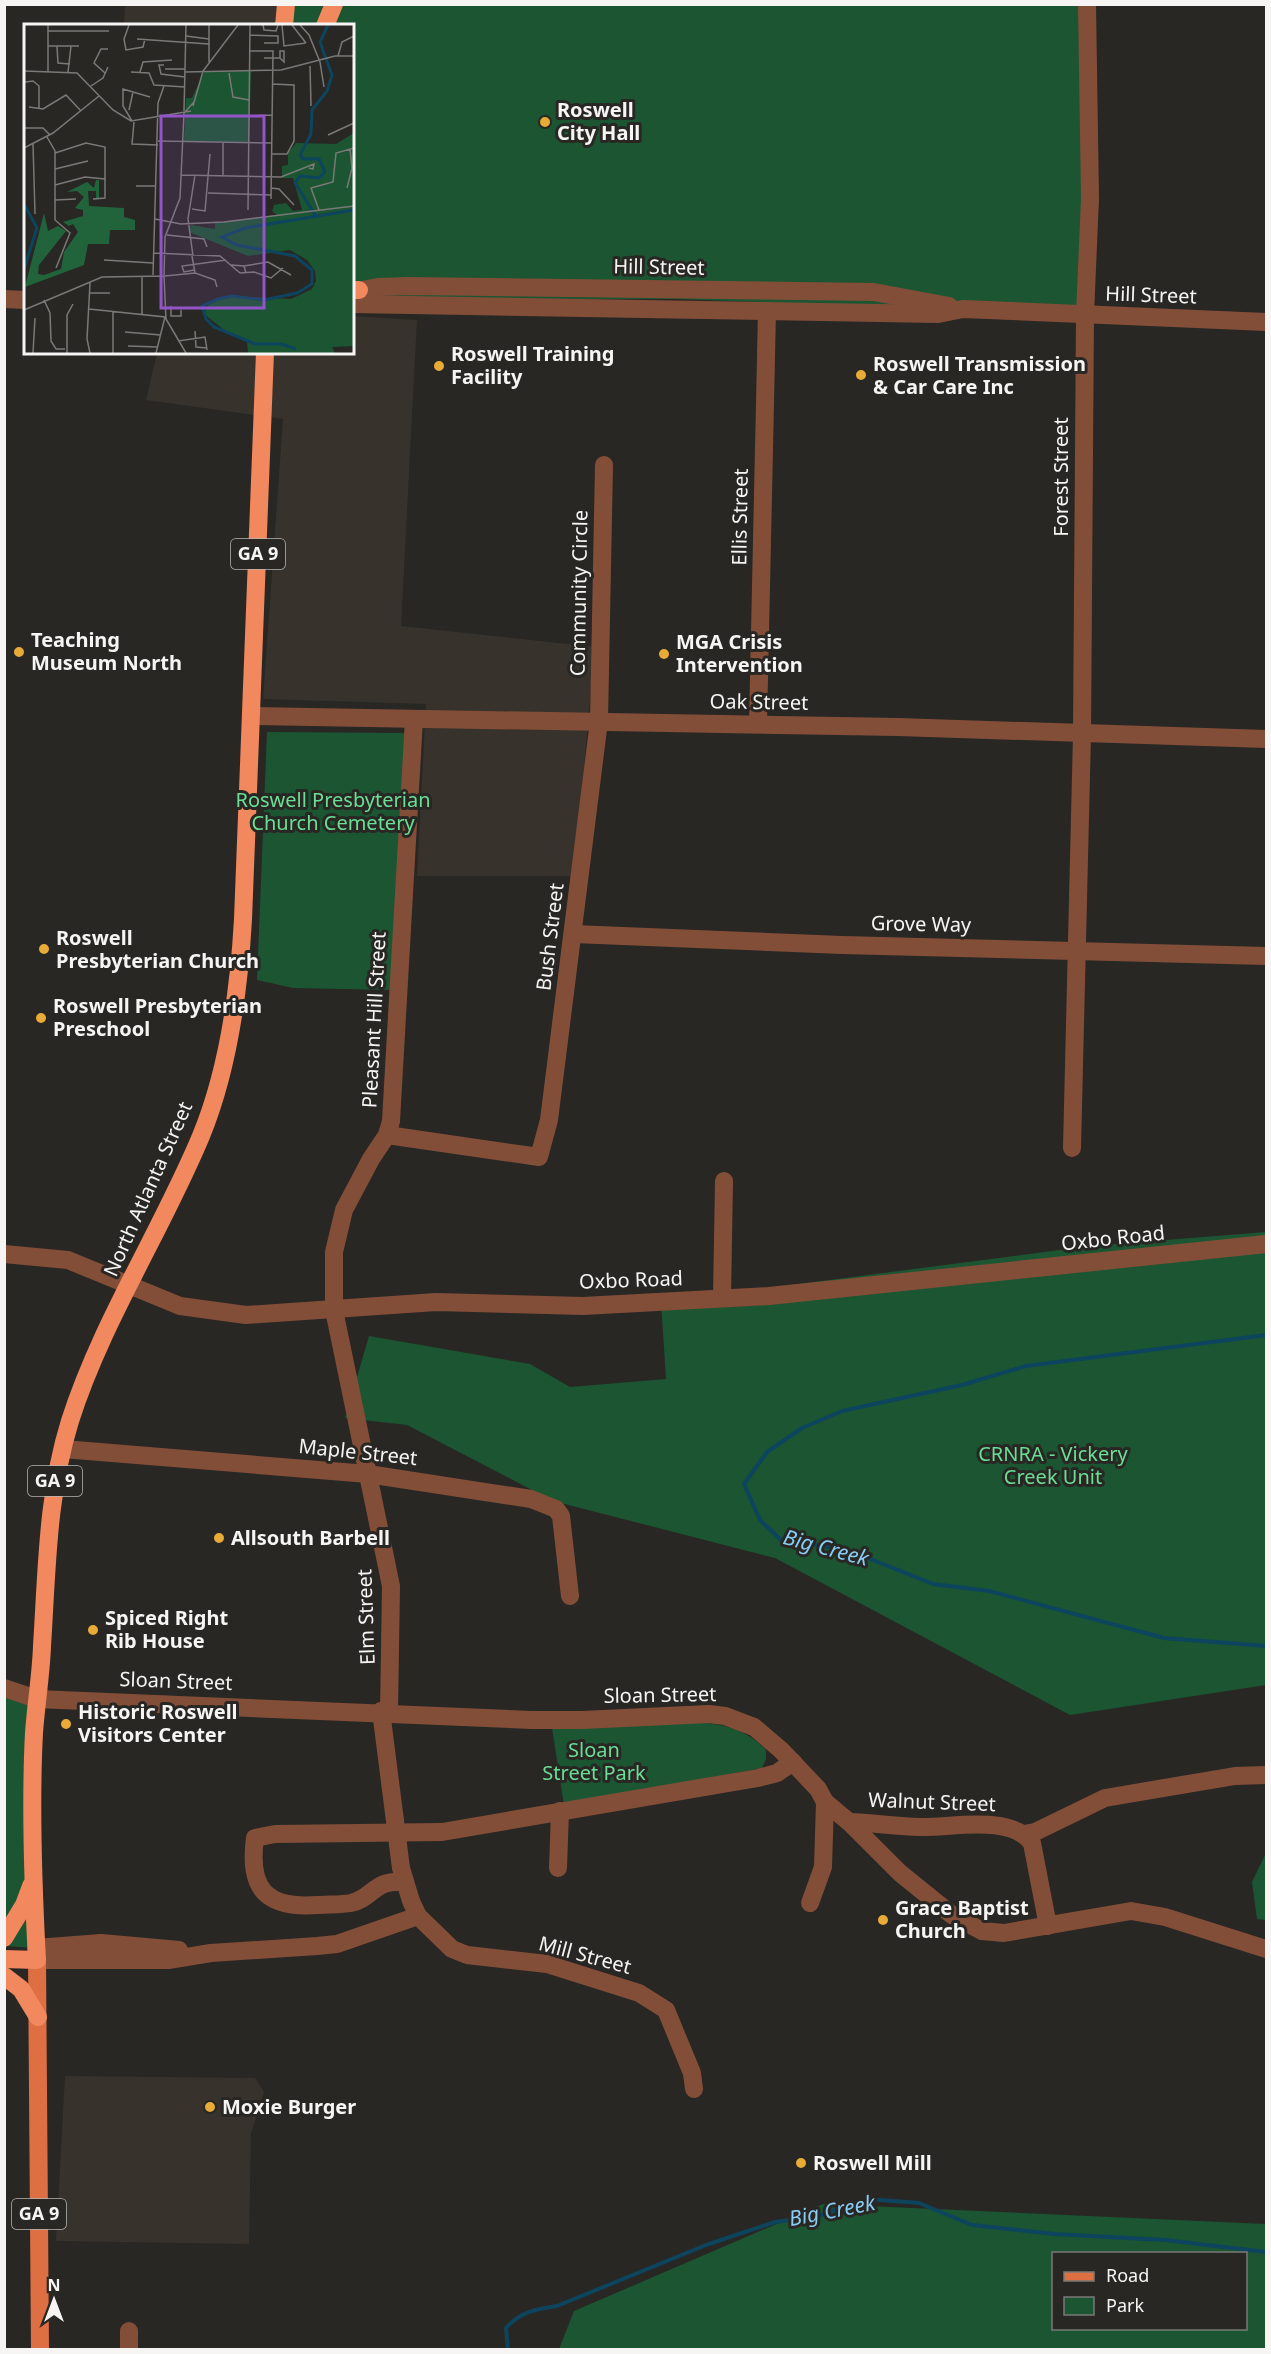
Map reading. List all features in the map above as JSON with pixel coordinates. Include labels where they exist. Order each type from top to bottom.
[{"type":"highway","points":[[284,24],[285,4]]},
{"type":"highway","points":[[326,24],[334,4]]},
{"type":"highway","name":"North Atlanta Street","points":[[37,1954],[33,1768],[50,1514],[63,1449],[93,1360],[202,1135],[218,1084],[230,1031],[242,949],[265,354]]},
{"type":"highway","points":[[4,1938],[24,1905],[34,1875]]},
{"type":"highway","points":[[4,1947],[37,1954]]},
{"type":"highway","points":[[4,1959],[37,1954]]},
{"type":"highway","points":[[4,1976],[21,1989],[38,2017]]},
{"type":"main road","name":"GA 9","points":[[37,1954],[40,2349]]},
{"type":"street","name":"Forest Street","points":[[1072,1148],[1082,734],[1085,314],[1090,199],[1087,4]]},
{"type":"street","name":"Hill Street","points":[[354,294],[408,286],[874,292],[963,309],[1266,322]]},
{"type":"street","name":"Hill Street","points":[[354,294],[766,311],[938,314],[963,309]]},
{"type":"street","points":[[4,299],[24,300]]},
{"type":"street","name":"Ellis Street","points":[[759,724],[766,311]]},
{"type":"street","name":"Community Circle","points":[[599,721],[604,465]]},
{"type":"street","name":"Oak Street","points":[[251,717],[759,724],[1266,739]]},
{"type":"street","name":"Pleasant Hill Street","points":[[334,1310],[334,1252],[344,1210],[371,1159],[387,1135],[391,1122],[414,719]]},
{"type":"street","name":"Bush Street","points":[[387,1135],[539,1157],[547,1133],[574,934],[599,721]]},
{"type":"street","name":"Grove Way","points":[[574,934],[842,945],[1077,949],[1266,956]]},
{"type":"street","points":[[722,1299],[723,1181]]},
{"type":"street","name":"Oxbo Road","points":[[4,1254],[69,1260],[174,1304],[213,1312],[268,1314],[436,1302],[583,1306],[722,1299],[1266,1244]]},
{"type":"street","name":"Elm Street","points":[[334,1310],[391,1586],[385,1712]]},
{"type":"street","name":"Maple Street","points":[[63,1449],[368,1474],[517,1495],[556,1509],[561,1516],[570,1596]]},
{"type":"street","name":"Sloan Street","points":[[4,1689],[37,1699],[582,1720],[692,1714],[725,1716],[754,1727],[793,1762],[818,1789],[825,1802],[849,1822],[900,1873],[967,1925],[993,1933],[1048,1926],[1112,1913],[1140,1912],[1165,1917],[1266,1948]]},
{"type":"street","name":"Mill Street","points":[[385,1712],[396,1831],[405,1882],[418,1916],[452,1949],[467,1956],[547,1964],[639,1994],[661,2005],[666,2010],[692,2073],[694,2089]]},
{"type":"street","points":[[405,1882],[388,1881],[353,1902],[308,1906],[278,1903],[267,1897],[255,1877],[252,1863],[255,1838],[275,1834],[442,1832],[758,1779],[777,1773],[793,1762]]},
{"type":"street","points":[[1024,1834],[1035,1832],[1105,1798],[1235,1776],[1266,1775]]},
{"type":"street","points":[[810,1903],[823,1868],[825,1802]]},
{"type":"street","points":[[558,1868],[560,1811]]},
{"type":"street","name":"Walnut Street","points":[[849,1822],[921,1827],[981,1825],[1004,1827],[1024,1834]]},
{"type":"street","points":[[1024,1834],[1032,1843],[1048,1926]]},
{"type":"street","points":[[37,1954],[101,1943],[211,1953],[337,1944],[418,1916]]},
{"type":"shaded area","points":[[125,5],[284,5],[282,24],[124,24]]},
{"type":"shaded area","points":[[354,316],[417,320],[401,626],[595,647],[574,876],[417,876],[426,704],[263,699],[283,419],[146,400],[157,354],[354,354]]},
{"type":"shaded area","points":[[65,2076],[255,2078],[264,2092],[251,2133],[249,2244],[56,2241]]},
{"type":"green space","points":[[294,4],[1091,5],[1077,314],[675,299],[354,300],[354,24],[293,24]]},
{"type":"green space","name":"Roswell Presbyterian Church Cemetery","points":[[267,732],[407,733],[391,990],[293,988],[257,980]]},
{"type":"green space","name":"CRNRA - Vickery Creek Unit","points":[[1266,1232],[1266,1685],[1070,1715],[775,1558],[553,1501],[407,1425],[345,1418],[369,1336],[530,1364],[570,1387],[666,1379],[661,1302],[1090,1246]]},
{"type":"green space","points":[[5,1693],[37,1699],[36,1948],[5,1946]]},
{"type":"green space","name":"Sloan Street Park","points":[[696,1722],[725,1726],[750,1737],[766,1750],[766,1759],[762,1768],[564,1805],[552,1728]]},
{"type":"green space","points":[[1266,1853],[1266,1920],[1257,1919],[1252,1882]]},
{"type":"green space","points":[[823,2204],[1266,2224],[1266,2349],[559,2349],[574,2311]]},
{"type":"waterway","name":"Big Creek","points":[[1266,1335],[1026,1366],[962,1385],[842,1411],[802,1428],[767,1452],[744,1484],[760,1520],[781,1540],[848,1550],[933,1584],[989,1591],[1164,1638],[1266,1646]]},
{"type":"waterway","name":"Big Creek","points":[[508,2350],[506,2328],[517,2318],[529,2312],[557,2306],[706,2245],[775,2222],[818,2216],[867,2199],[919,2203],[972,2225],[1054,2234],[1165,2240],[1266,2252]]},
{"type":"place","name":"Roswell City Hall","points":[[545,122]]},
{"type":"place","name":"Roswell Training Facility","points":[[439,366]]},
{"type":"place","name":"Roswell Transmission & Car Care Inc","points":[[861,375]]},
{"type":"place","name":"Teaching Museum North","points":[[19,652]]},
{"type":"place","name":"MGA Crisis Intervention","points":[[664,654]]},
{"type":"place","name":"Roswell Presbyterian Church","points":[[44,949]]},
{"type":"place","name":"Roswell Presbyterian Preschool","points":[[41,1018]]},
{"type":"place","name":"Allsouth Barbell","points":[[219,1538]]},
{"type":"place","name":"Spiced Right Rib House","points":[[93,1630]]},
{"type":"place","name":"Historic Roswell Visitors Center","points":[[66,1724]]},
{"type":"place","name":"Grace Baptist Church","points":[[883,1920]]},
{"type":"place","name":"Moxie Burger","points":[[210,2107]]},
{"type":"place","name":"Roswell Mill","points":[[801,2163]]}]
